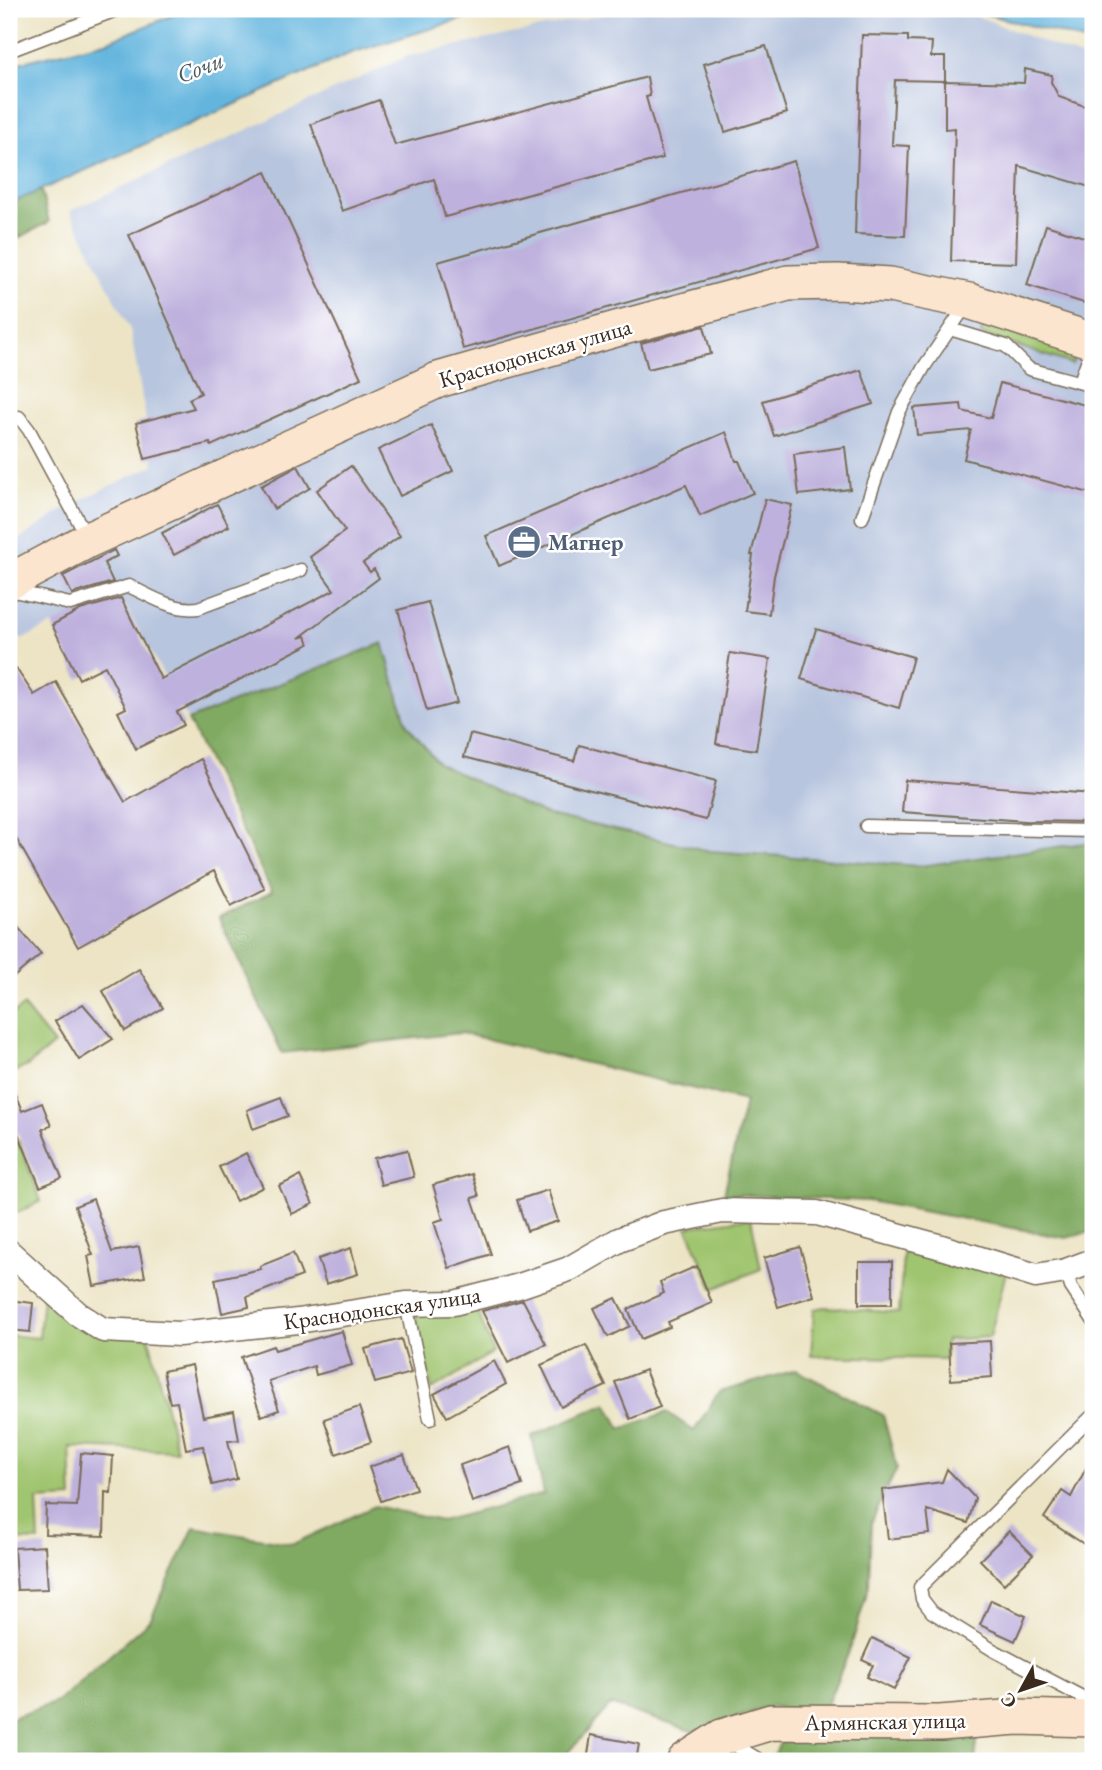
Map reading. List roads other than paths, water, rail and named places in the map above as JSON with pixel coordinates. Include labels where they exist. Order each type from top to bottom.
[{"type":"street","name":"Краснодонская улица","points":[[9,582],[88,540],[438,380],[788,283],[890,285],[960,315],[1093,342]]},
{"type":"street","name":"Краснодонская улица","points":[[9,1252],[78,1314],[103,1330],[179,1334],[298,1321],[406,1304],[454,1303],[519,1286],[569,1269],[619,1240],[664,1223],[722,1211],[817,1213],[1036,1276],[1066,1271],[1093,1261]]},
{"type":"street","name":"Армянская улица","points":[[685,1761],[722,1737],[771,1722],[940,1723],[1017,1717],[1093,1719]]},
{"type":"lane","points":[[9,51],[119,9]]},
{"type":"lane","points":[[862,518],[899,412],[924,367],[960,315],[1006,346],[1029,369],[1087,384],[1093,342]]},
{"type":"lane","points":[[9,417],[19,417],[29,430],[88,540]]},
{"type":"lane","points":[[9,590],[70,604],[129,586],[177,609],[187,610],[301,570]]},
{"type":"lane","points":[[866,826],[1093,831]]},
{"type":"lane","points":[[1066,1271],[1071,1287],[1093,1320]]},
{"type":"lane","points":[[406,1304],[430,1419]]},
{"type":"lane","points":[[1093,1415],[920,1587],[922,1599],[932,1612],[993,1650],[1082,1697],[1093,1711]]},
{"type":"lane","points":[[722,1737],[761,1761]]},
{"type":"water","name":"Сочи","points":[[189,9],[495,9],[351,53],[9,204],[9,65],[106,42]]},
{"type":"water","points":[[967,9],[1093,9],[1093,45],[1066,35]]},
{"type":"place","name":"Магнер","points":[[524,542]]}]
